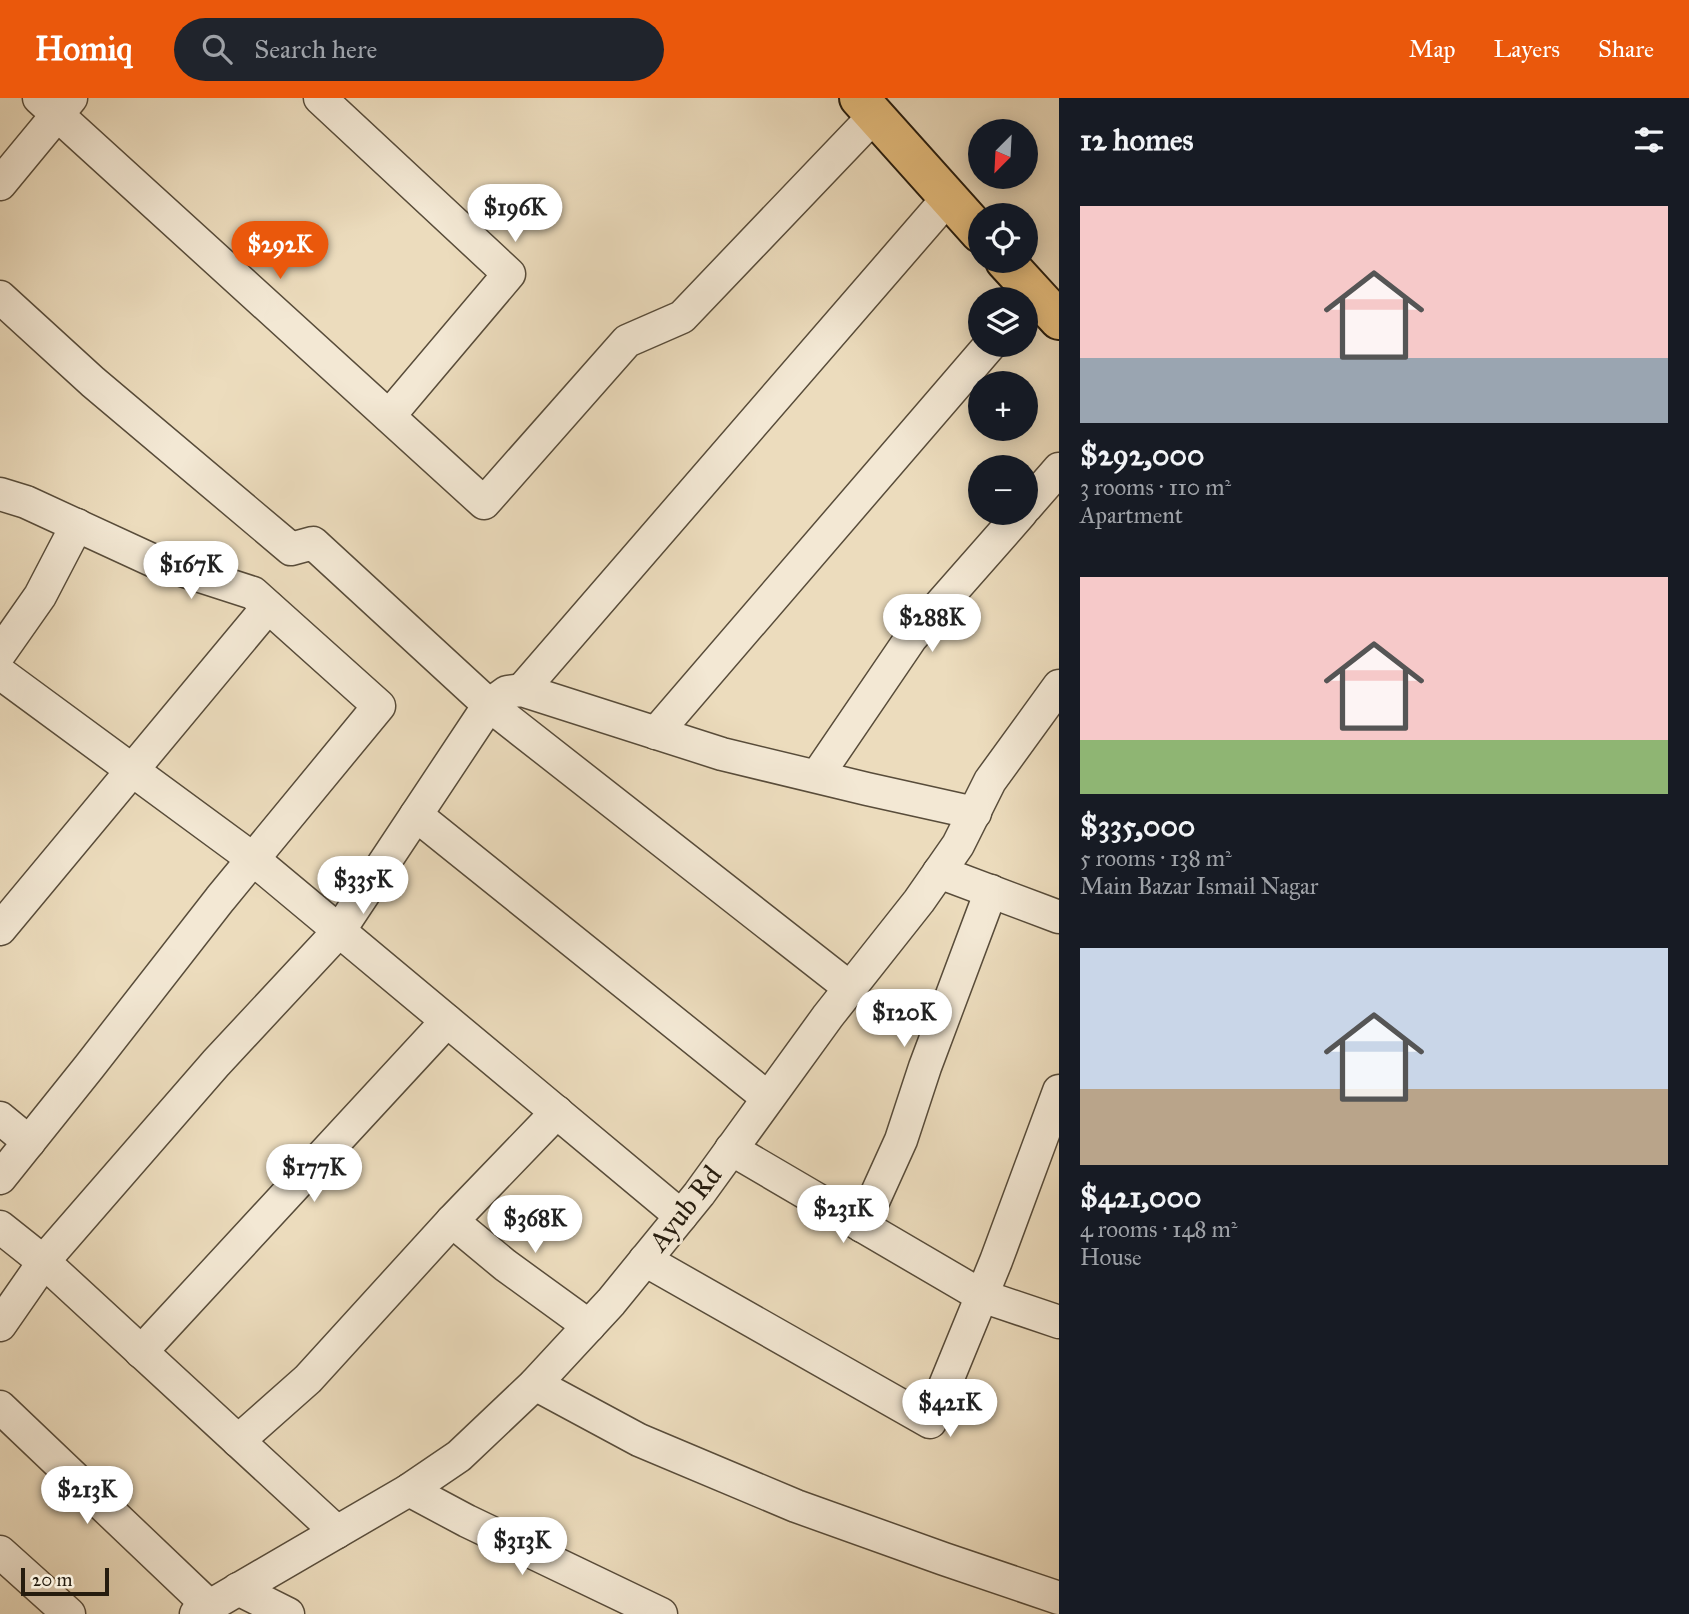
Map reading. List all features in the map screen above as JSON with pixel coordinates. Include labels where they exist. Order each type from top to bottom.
[{"type":"main road","points":[[875,104],[968,220]]},
{"type":"main road","points":[[875,104],[985,203]]},
{"type":"main road","points":[[1017,273],[1044,300]]},
{"type":"main road","points":[[1035,273],[1044,300]]},
{"type":"street","points":[[320,98],[509,274],[388,416]]},
{"type":"street","points":[[0,184],[56,104],[484,503],[627,341],[682,317],[875,104]]},
{"type":"street","points":[[522,690],[948,198]]},
{"type":"street","points":[[0,297],[93,382],[290,550],[313,543],[489,705],[850,988]]},
{"type":"street","points":[[656,733],[980,357]]},
{"type":"street","points":[[1038,493],[1059,469]]},
{"type":"street","points":[[0,494],[26,502],[154,561],[253,593],[379,706],[220,898],[0,1178]]},
{"type":"street","points":[[0,653],[40,596],[77,525]]},
{"type":"street","points":[[817,776],[911,638],[1010,525]]},
{"type":"street","points":[[0,929],[268,607]]},
{"type":"street","points":[[0,673],[253,859],[681,1216]]},
{"type":"street","name":"Ayub Rd","points":[[203,1610],[409,1490],[459,1457],[535,1384],[589,1326],[681,1216],[850,988],[919,901],[958,845],[990,781],[1059,686]]},
{"type":"street","points":[[0,1325],[44,1262],[216,1063],[339,931],[489,705],[507,692],[522,690],[722,754],[975,813]]},
{"type":"street","points":[[415,815],[768,1098]]},
{"type":"street","points":[[939,872],[1059,917]]},
{"type":"street","points":[[862,1226],[901,1140],[925,1067],[991,891]]},
{"type":"street","points":[[141,1352],[447,1021]]},
{"type":"street","points":[[645,1260],[930,1422],[982,1296],[1059,1091]]},
{"type":"street","points":[[238,1441],[308,1379],[452,1221],[557,1112]]},
{"type":"street","points":[[0,1118],[29,1142]]},
{"type":"street","points":[[731,1149],[982,1296],[1059,1322]]},
{"type":"street","points":[[452,1221],[505,1265],[589,1326]]},
{"type":"street","points":[[0,1227],[44,1262],[337,1532]]},
{"type":"street","points":[[535,1384],[639,1440],[796,1507],[1059,1598]]},
{"type":"street","points":[[0,1407],[203,1610]]},
{"type":"street","points":[[409,1490],[467,1521],[661,1614]]},
{"type":"street","points":[[0,1552],[69,1614]]},
{"type":"street","points":[[238,1589],[288,1614]]}]
